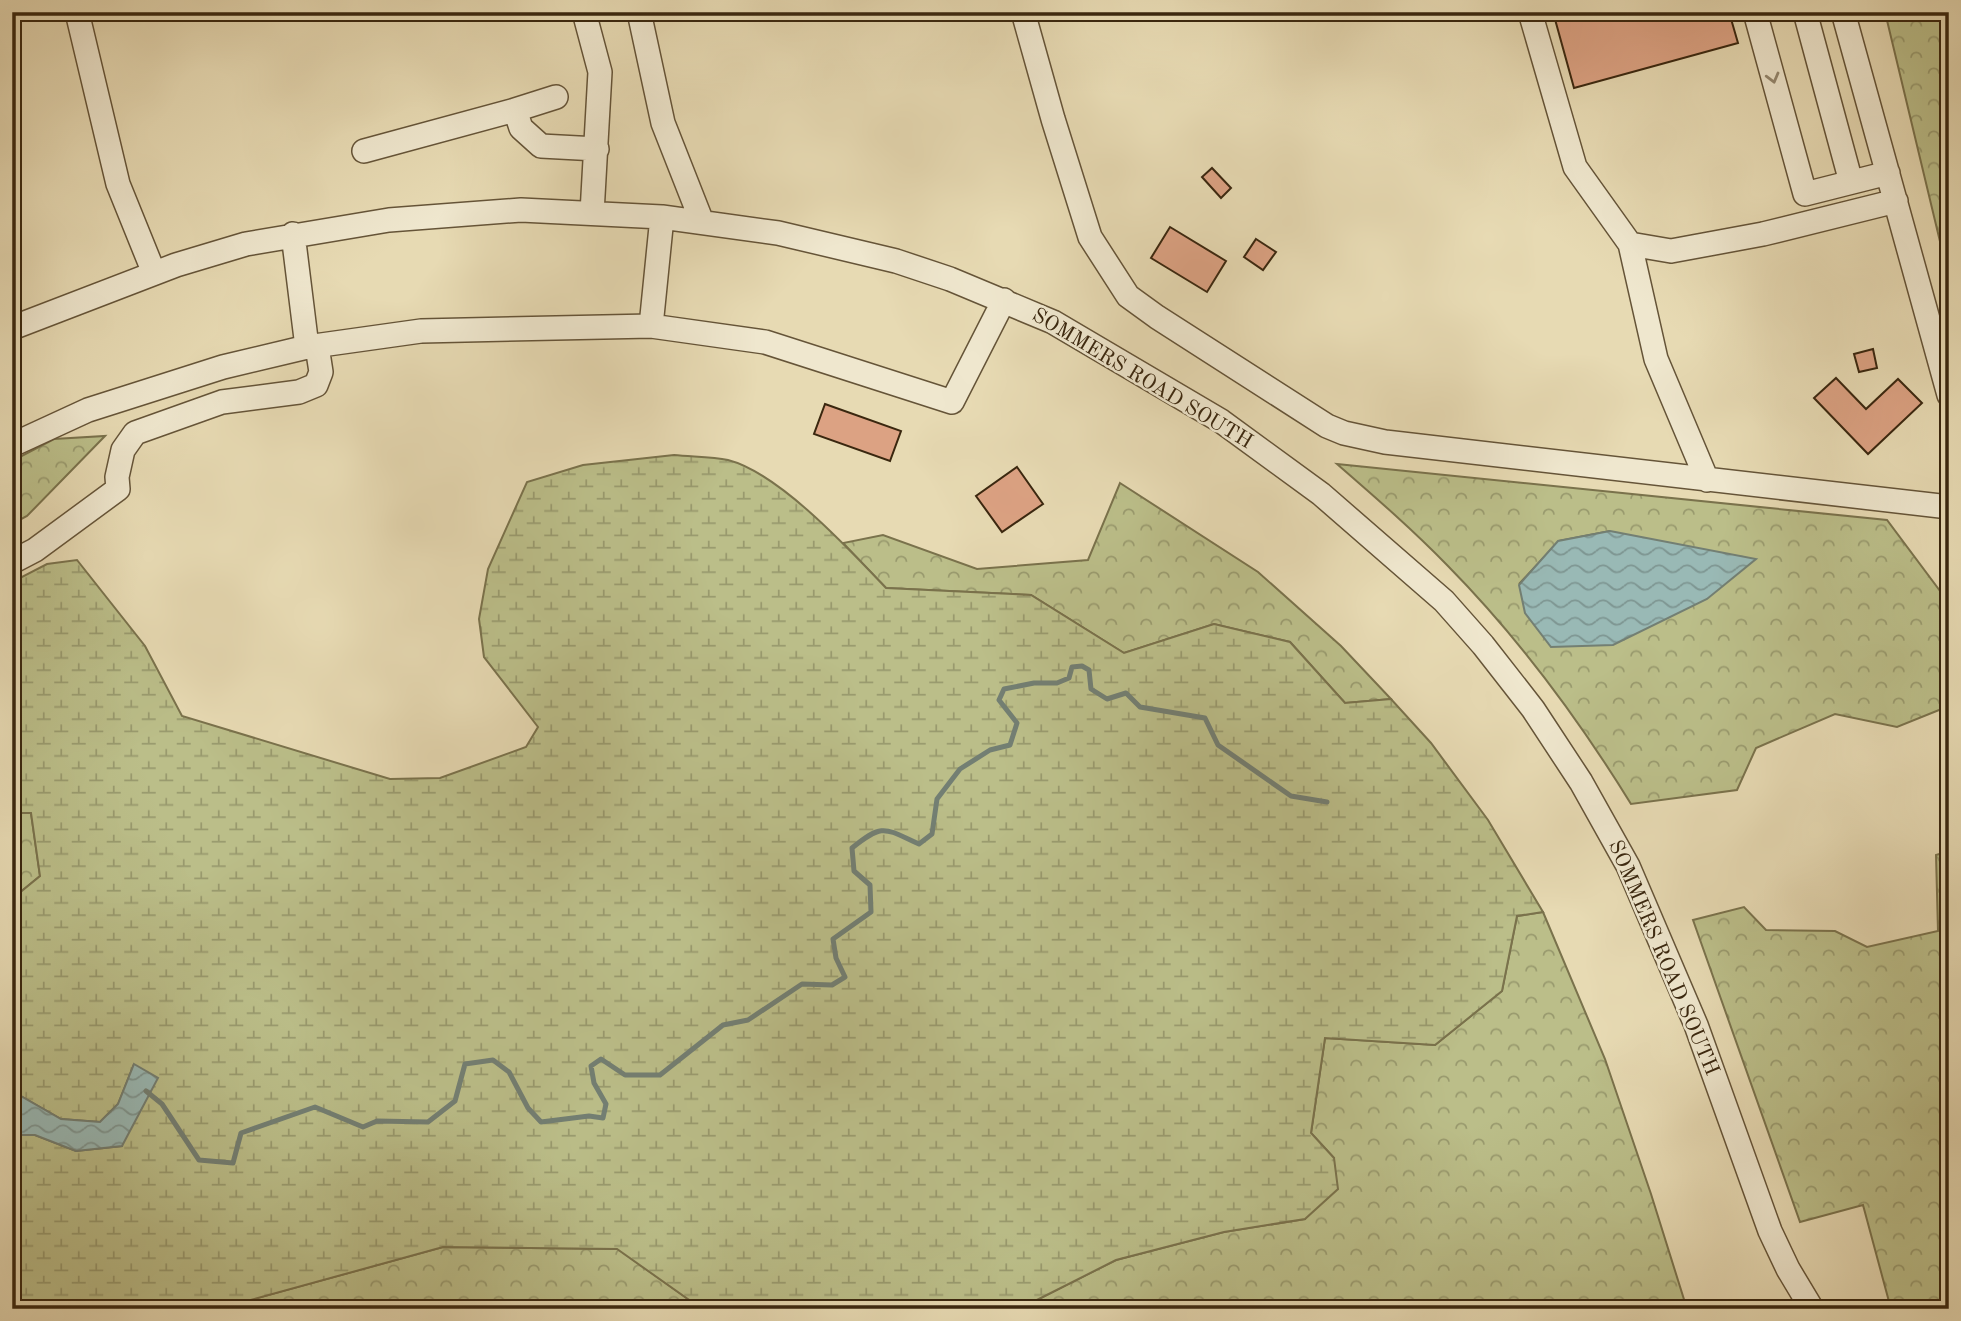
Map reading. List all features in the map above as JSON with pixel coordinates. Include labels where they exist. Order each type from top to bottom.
[{"type":"street","points":[[77,12],[118,184],[154,273]]},
{"type":"street","points":[[584,12],[600,72],[592,212]]},
{"type":"street","points":[[639,12],[663,123],[702,222]]},
{"type":"street","points":[[1023,12],[1090,237],[1128,296],[1328,426],[1345,433],[1385,442],[1949,507]]},
{"type":"street","points":[[1530,12],[1575,167],[1630,244],[1656,359],[1707,480]]},
{"type":"street","points":[[1755,12],[1805,194],[1888,173]]},
{"type":"street","points":[[1805,12],[1851,182]]},
{"type":"street","points":[[1843,12],[1949,395]]},
{"type":"street","points":[[364,150],[556,97]]},
{"type":"street","points":[[516,110],[522,128],[541,146],[597,149]]},
{"type":"street","points":[[1630,244],[1671,251],[1763,234],[1896,201]]},
{"type":"street","name":"SOMMERS ROAD SOUTH","points":[[12,328],[154,273],[246,244],[389,219],[521,210],[662,217],[778,233],[853,250],[950,279],[1053,322],[1222,421],[1321,494],[1444,601],[1483,645],[1533,709],[1581,782],[1628,866],[1696,1026],[1770,1231],[1788,1269],[1812,1309]]},
{"type":"street","points":[[651,326],[662,217]]},
{"type":"street","points":[[12,562],[35,550],[118,489],[117,477],[123,450],[135,433],[222,402],[299,392],[316,385],[321,372],[312,346],[293,234]]},
{"type":"street","points":[[12,445],[88,410],[223,367],[312,346],[421,331],[651,326],[765,342],[952,402],[1004,300]]},
{"type":"green space","points":[[1885,12],[1949,12],[1949,279]]},
{"type":"green space","points":[[105,436],[27,516],[12,524],[12,461],[54,439]]},
{"type":"green space","points":[[674,455],[728,460],[769,480],[812,514],[886,588],[1031,595],[1124,653],[1214,624],[1290,642],[1345,703],[1391,699],[1431,743],[1488,820],[1543,912],[1517,916],[1502,991],[1435,1045],[1325,1038],[1311,1133],[1334,1158],[1338,1189],[1305,1219],[1224,1232],[1116,1260],[1019,1309],[702,1309],[617,1249],[443,1247],[218,1309],[12,1309],[12,1132],[18,1135],[35,1135],[76,1151],[122,1146],[134,1064],[118,1104],[100,1122],[61,1119],[12,1091],[12,899],[40,876],[31,813],[12,813],[12,582],[47,564],[77,560],[145,646],[182,716],[390,779],[440,778],[526,747],[538,727],[484,657],[479,619],[488,569],[527,482],[583,465]]},
{"type":"green space","points":[[1337,464],[1887,520],[1943,595],[1949,608],[1949,706],[1897,727],[1835,714],[1756,748],[1737,790],[1631,804],[1546,679],[1473,592],[1393,513]],"holes":[[[1610,531],[1519,584],[1559,541]]]},
{"type":"green space","points":[[1120,483],[1258,572],[1341,646],[1391,699],[1345,703],[1290,642],[1214,624],[1124,653],[1031,595],[886,588],[843,543],[883,535],[977,569],[1088,560]]},
{"type":"green space","points":[[12,813],[31,813],[40,876],[12,899]]},
{"type":"green space","points":[[1949,851],[1949,1309],[1891,1309],[1863,1205],[1800,1222],[1693,920],[1744,907],[1766,930],[1835,931],[1867,947],[1938,931],[1936,855]]},
{"type":"green space","points":[[1543,912],[1605,1059],[1687,1309],[1019,1309],[1116,1260],[1224,1232],[1305,1219],[1334,1158],[1311,1133],[1325,1038],[1435,1045],[1502,991],[1517,916]]},
{"type":"green space","points":[[443,1247],[618,1249],[702,1309],[218,1309]]},
{"type":"water","points":[[1610,531],[1756,559],[1707,599],[1613,645],[1551,647],[1525,613],[1519,585],[1558,541]]},
{"type":"water","points":[[134,1064],[158,1078],[122,1146],[76,1151],[35,1135],[18,1135],[12,1132],[12,1091],[61,1119],[100,1122],[118,1104]]},
{"type":"building","points":[[1553,12],[1729,12],[1738,43],[1574,88]]},
{"type":"building","points":[[1212,168],[1231,188],[1221,198],[1202,177]]},
{"type":"building","points":[[1170,227],[1226,261],[1207,292],[1151,258]]},
{"type":"building","points":[[1256,239],[1276,252],[1263,270],[1244,257]]},
{"type":"building","points":[[1873,349],[1877,368],[1859,372],[1854,354]]},
{"type":"building","points":[[1836,378],[1866,409],[1898,379],[1922,403],[1868,454],[1814,398]]},
{"type":"building","points":[[825,404],[901,431],[890,461],[814,434]]},
{"type":"building","points":[[1017,467],[1043,504],[1002,532],[976,496]]},
{"type":"waterway","points":[[146,1091],[162,1104],[199,1160],[233,1163],[241,1133],[315,1107],[363,1127],[377,1121],[428,1122],[455,1101],[465,1064],[493,1060],[509,1072],[528,1108],[541,1122],[589,1116],[603,1118],[606,1104],[594,1083],[591,1066],[601,1059],[625,1075],[660,1075],[723,1025],[748,1020],[802,984],[832,985],[845,977],[836,958],[833,939],[871,912],[870,885],[854,871],[852,848],[878,832],[891,832],[919,844],[932,834],[937,799],[960,769],[990,750],[1010,745],[1017,723],[999,700],[1004,689],[1034,683],[1057,683],[1069,678],[1072,667],[1082,666],[1089,670],[1091,689],[1107,699],[1126,693],[1140,707],[1205,718],[1218,745],[1291,796],[1327,802]]}]
